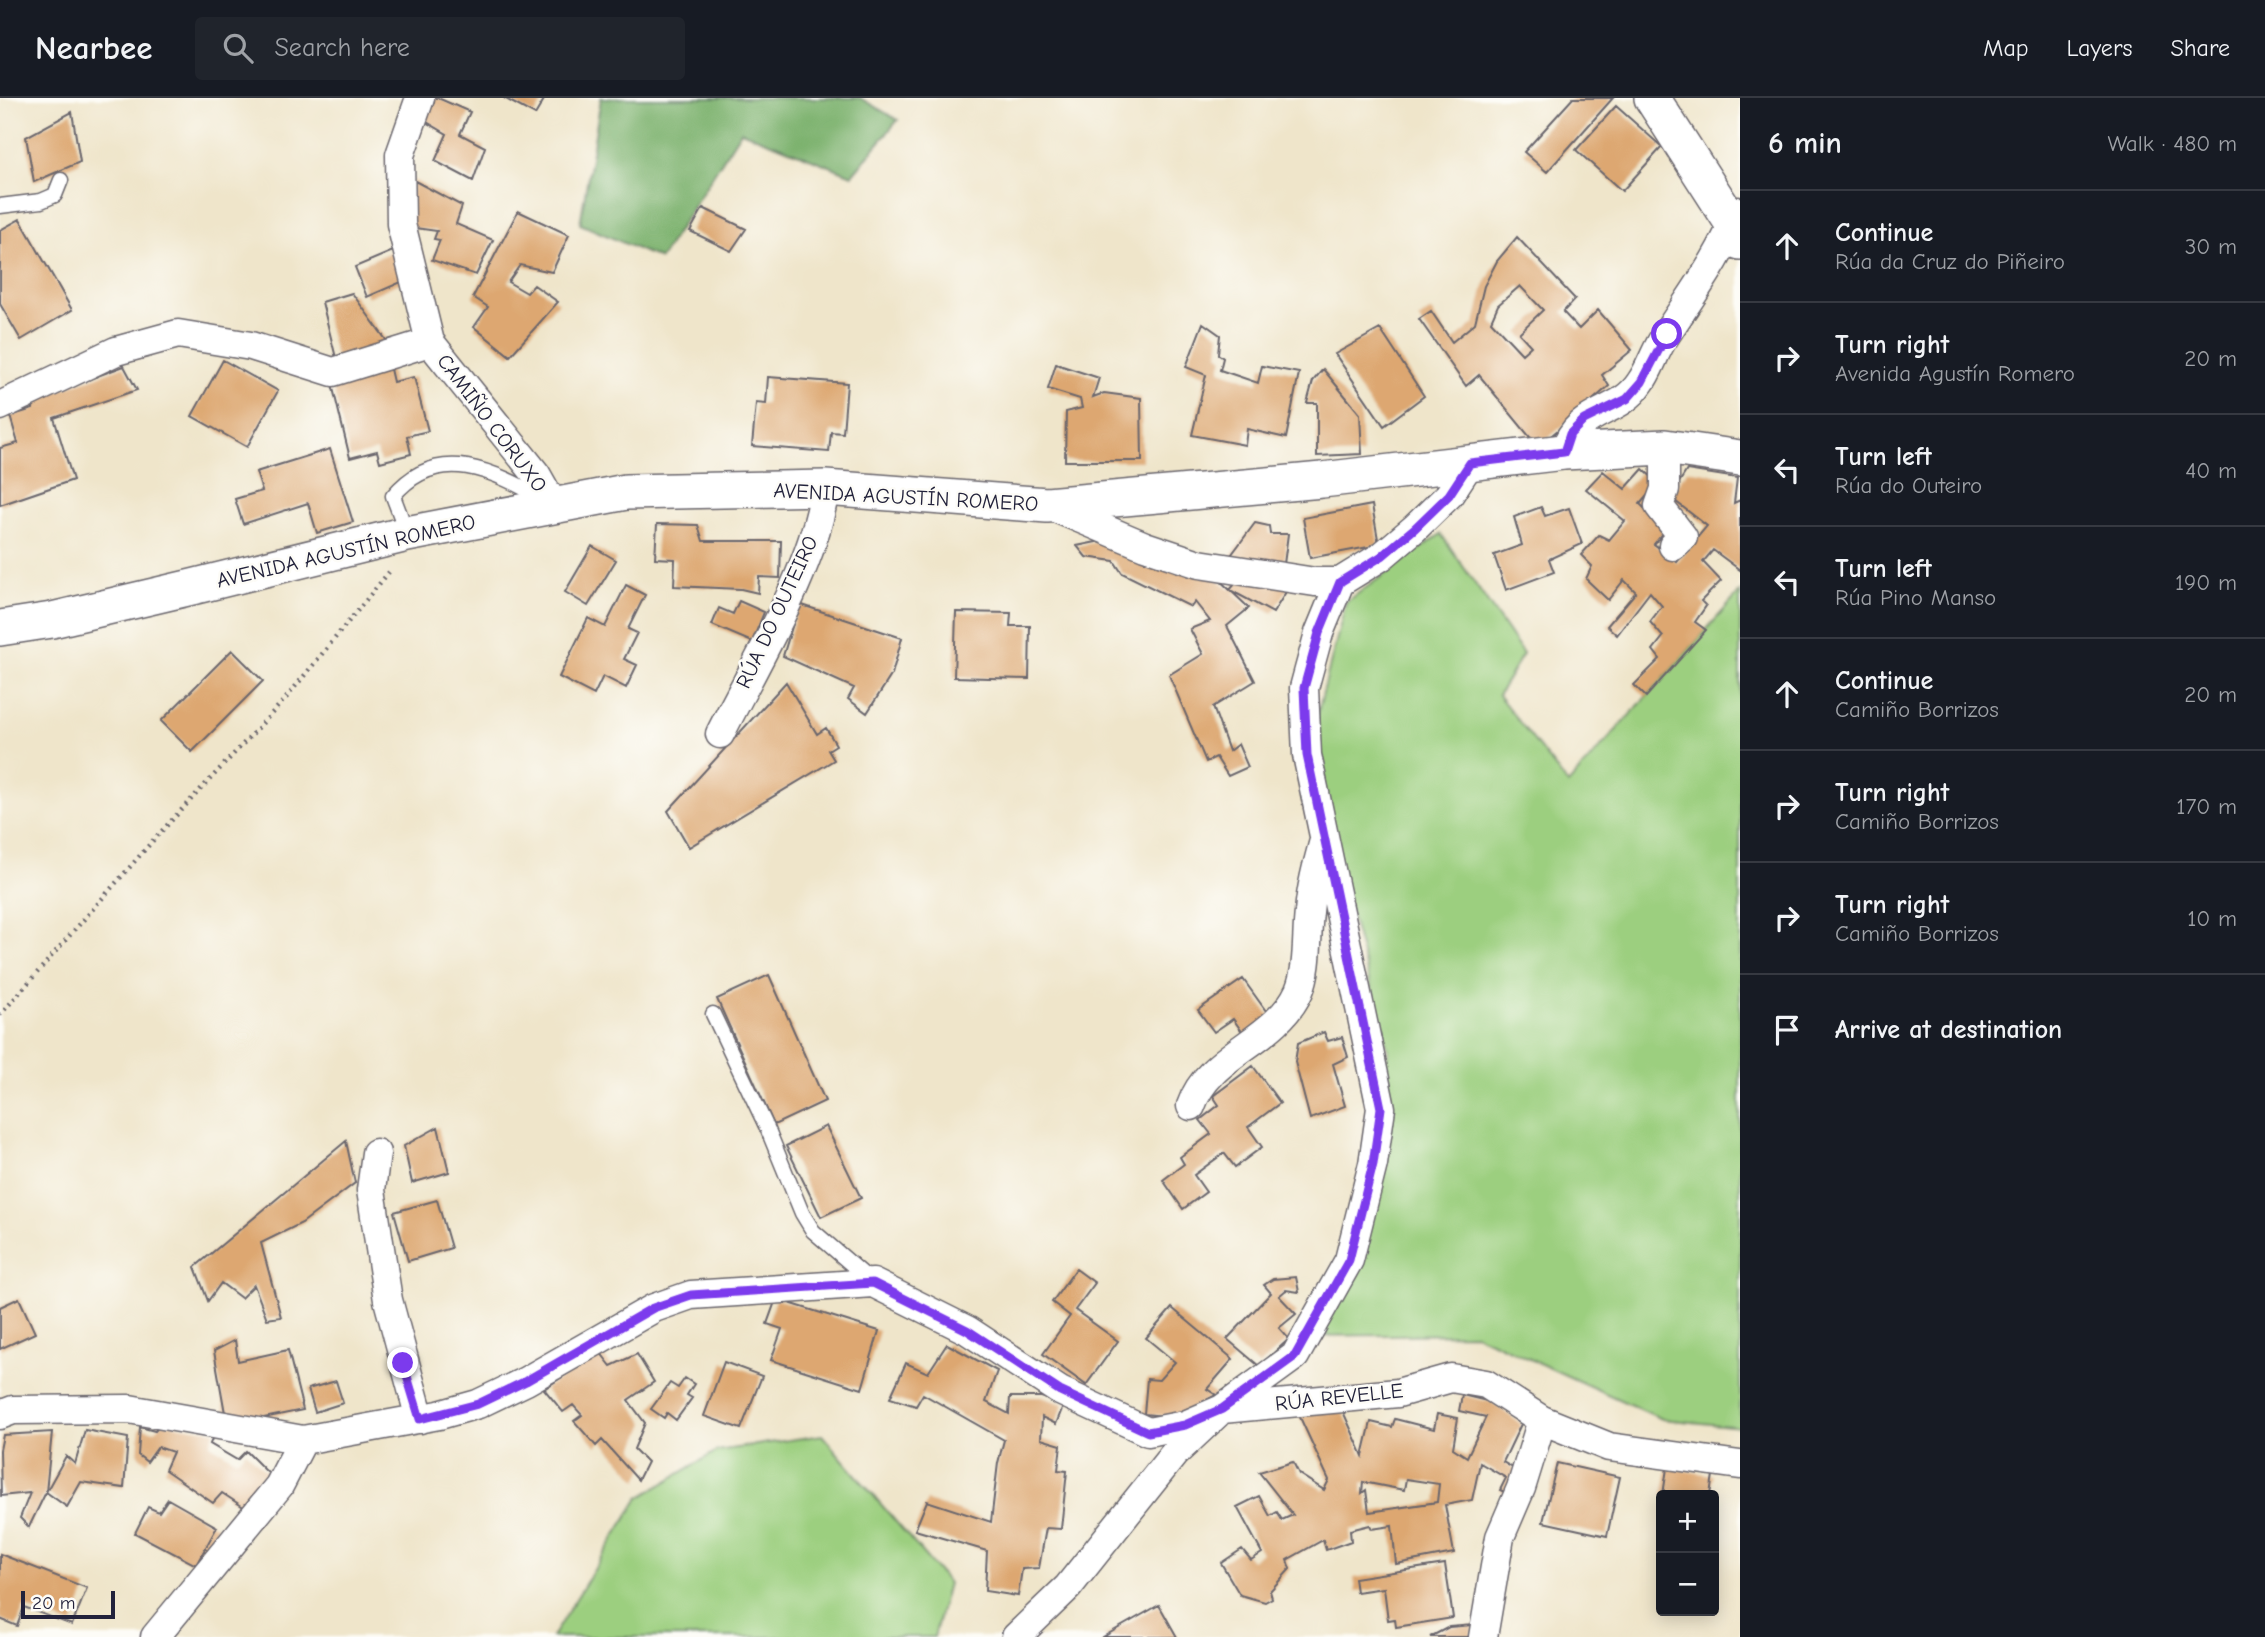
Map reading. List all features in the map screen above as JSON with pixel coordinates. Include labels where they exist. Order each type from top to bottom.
[{"type":"street","name":"CAMIÑO CORUXO","points":[[420,98],[400,155],[401,224],[430,342],[536,474],[553,504]]},
{"type":"street","points":[[1564,452],[1570,434],[1584,420],[1627,399],[1642,382],[1652,356],[1738,224],[1653,98]]},
{"type":"street","points":[[0,404],[116,351],[178,334],[251,346],[333,372],[430,342]]},
{"type":"street","points":[[1665,447],[1665,489],[1659,506],[1683,537],[1673,546]]},
{"type":"street","name":"AVENIDA AGUSTÍN ROMERO","points":[[0,628],[141,599],[407,534],[626,492],[825,488],[1047,505],[1564,452],[1665,447],[1740,458]]},
{"type":"street","points":[[1047,505],[1145,547],[1199,564],[1315,582],[1340,582],[1382,556],[1415,528],[1449,495],[1470,463]]},
{"type":"street","name":"RÚA DO OUTEIRO","points":[[720,734],[788,597],[821,515],[825,488]]},
{"type":"street","points":[[1016,1637],[1068,1587],[1174,1454],[1222,1409],[1295,1356],[1349,1260],[1373,1164],[1381,1108],[1307,755],[1304,688],[1319,633],[1340,582]]},
{"type":"street","points":[[1191,1106],[1203,1082],[1224,1061],[1264,1033],[1299,991],[1304,970],[1311,898],[1325,838]]},
{"type":"street","points":[[376,1153],[371,1191],[388,1300],[420,1419]]},
{"type":"street","points":[[0,1416],[13,1410],[129,1409],[303,1440],[420,1419],[478,1404],[526,1381],[653,1308],[691,1295],[873,1283],[967,1330],[1060,1391],[1148,1432],[1185,1425],[1222,1409]]},
{"type":"street","name":"RÚA REVELLE","points":[[1222,1409],[1398,1393],[1451,1378],[1486,1384],[1542,1420],[1609,1447],[1740,1465]]},
{"type":"street","points":[[1483,1637],[1500,1537],[1521,1488],[1542,1420]]},
{"type":"street","points":[[155,1637],[279,1486],[303,1440]]},
{"type":"lane","points":[[0,206],[41,201],[55,195],[61,180]]},
{"type":"lane","points":[[407,534],[393,496],[407,479],[430,466],[467,467],[507,478],[553,504]]},
{"type":"lane","points":[[713,1014],[768,1130],[802,1213],[813,1231],[873,1283]]},
{"type":"path","points":[[0,1015],[157,836],[286,698],[400,560],[407,534]]},
{"type":"green space","points":[[601,98],[860,98],[898,120],[852,175],[741,131],[660,259],[580,224]]},
{"type":"green space","points":[[1441,534],[1523,654],[1498,695],[1568,784],[1740,592],[1740,1427],[1662,1419],[1475,1334],[1307,1336],[1349,1260],[1376,1071],[1389,1053],[1307,755],[1346,602]]},
{"type":"green space","points":[[822,1435],[948,1583],[934,1637],[552,1637],[639,1498],[717,1451]]},
{"type":"building","points":[[430,98],[438,98],[470,112],[460,134],[485,147],[473,181],[435,161],[447,134],[420,118]]},
{"type":"building","points":[[504,98],[545,98],[535,115]]},
{"type":"building","points":[[1573,98],[1613,98],[1547,172],[1524,152]]},
{"type":"building","points":[[1616,106],[1662,147],[1622,191],[1576,150]]},
{"type":"building","points":[[72,112],[80,162],[34,182],[26,137]]},
{"type":"building","points":[[413,180],[462,206],[456,224],[493,240],[476,275],[432,260],[440,240],[434,239],[437,231],[408,227]]},
{"type":"building","points":[[703,208],[746,229],[731,251],[690,231]]},
{"type":"building","points":[[518,211],[569,235],[552,272],[520,265],[508,282],[527,293],[534,285],[558,302],[510,356],[474,327],[488,307],[473,297]]},
{"type":"building","points":[[20,219],[72,310],[21,340],[0,304],[0,230]]},
{"type":"building","points":[[1517,237],[1575,299],[1563,312],[1579,329],[1598,310],[1632,350],[1602,375],[1609,386],[1538,447],[1479,375],[1466,386],[1419,319],[1431,311],[1452,342],[1475,323],[1484,286],[1497,261]],"holes":[[[1520,286],[1543,310],[1519,333],[1531,346],[1522,354],[1491,321],[1498,305]]]},
{"type":"building","points":[[393,251],[406,280],[367,297],[355,267]]},
{"type":"building","points":[[352,293],[389,344],[337,362],[322,302]]},
{"type":"building","points":[[1203,323],[1220,335],[1218,354],[1223,358],[1220,370],[1258,383],[1262,366],[1299,373],[1286,438],[1247,429],[1245,445],[1192,435],[1206,375],[1186,367]]},
{"type":"building","points":[[1380,329],[1424,396],[1384,426],[1335,354]]},
{"type":"building","points":[[223,360],[278,391],[247,447],[192,416]]},
{"type":"building","points":[[1056,364],[1099,378],[1093,397],[1104,393],[1141,398],[1142,461],[1065,461],[1066,412],[1082,408],[1080,399],[1048,389]]},
{"type":"building","points":[[124,366],[137,390],[54,418],[73,480],[0,505],[0,448],[18,443],[10,416],[33,409],[34,400]]},
{"type":"building","points":[[390,369],[393,382],[414,377],[428,431],[407,436],[411,454],[380,462],[377,451],[350,458],[332,384]]},
{"type":"building","points":[[1323,369],[1360,414],[1362,454],[1317,456],[1317,403],[1307,403],[1313,381]]},
{"type":"building","points":[[768,377],[847,383],[843,433],[831,432],[829,452],[752,446],[756,403],[766,404]]},
{"type":"building","points":[[330,449],[353,522],[317,533],[308,503],[243,524],[235,499],[262,491],[256,472]]},
{"type":"building","points":[[1643,469],[1658,483],[1640,504],[1666,530],[1654,544],[1677,562],[1707,526],[1670,497],[1687,470],[1737,478],[1734,503],[1740,500],[1740,570],[1713,550],[1703,562],[1721,581],[1701,601],[1706,606],[1695,622],[1706,630],[1646,697],[1634,685],[1660,659],[1653,650],[1663,637],[1650,622],[1662,606],[1650,592],[1617,635],[1607,626],[1636,592],[1624,580],[1608,600],[1586,579],[1592,566],[1581,555],[1599,535],[1609,540],[1625,521],[1586,489],[1603,471],[1625,489]]},
{"type":"building","points":[[1372,505],[1379,545],[1310,558],[1303,518]]},
{"type":"building","points":[[1541,507],[1545,516],[1569,508],[1582,544],[1549,559],[1554,572],[1506,590],[1494,555],[1522,545],[1514,517]]},
{"type":"building","points":[[1255,523],[1269,526],[1270,534],[1288,534],[1284,564],[1229,558]]},
{"type":"building","points":[[657,524],[698,525],[703,541],[781,541],[780,578],[759,577],[758,593],[741,589],[674,586],[675,559],[655,558]]},
{"type":"building","points":[[1106,540],[1216,577],[1249,608],[1227,626],[1255,681],[1213,707],[1229,751],[1238,744],[1248,767],[1228,776],[1216,757],[1206,762],[1169,675],[1203,654],[1190,629],[1210,621],[1195,602],[1191,607],[1122,573],[1114,561],[1086,557],[1077,546]]},
{"type":"building","points":[[592,546],[616,560],[588,606],[565,592]]},
{"type":"building","points":[[1241,577],[1289,587],[1273,613],[1230,590]]},
{"type":"building","points":[[626,585],[645,595],[628,629],[637,633],[624,659],[637,665],[626,688],[603,676],[594,695],[559,677],[588,618],[605,627]]},
{"type":"building","points":[[739,601],[764,612],[752,642],[712,625],[719,608],[733,614]]},
{"type":"building","points":[[799,604],[902,638],[892,674],[867,713],[848,699],[854,688],[783,656]]},
{"type":"building","points":[[956,612],[1011,613],[1010,626],[1030,626],[1029,679],[954,677]]},
{"type":"building","points":[[232,650],[263,681],[192,752],[161,721]]},
{"type":"building","points":[[786,682],[817,734],[826,728],[836,745],[828,750],[834,760],[689,847],[668,811]]},
{"type":"building","points":[[769,975],[825,1101],[774,1125],[717,999]]},
{"type":"building","points":[[1243,979],[1271,1018],[1246,1037],[1233,1019],[1214,1032],[1198,1010]]},
{"type":"building","points":[[1324,1032],[1328,1041],[1342,1037],[1348,1057],[1333,1064],[1345,1106],[1310,1119],[1295,1062],[1298,1043]]},
{"type":"building","points":[[1253,1066],[1280,1103],[1248,1127],[1262,1147],[1235,1167],[1224,1153],[1194,1175],[1206,1192],[1183,1209],[1163,1180],[1184,1164],[1180,1157],[1211,1134],[1200,1120],[1219,1105],[1213,1096]]},
{"type":"building","points":[[826,1126],[861,1198],[821,1217],[786,1146]]},
{"type":"building","points":[[438,1127],[449,1172],[412,1183],[404,1146]]},
{"type":"building","points":[[346,1141],[355,1183],[302,1223],[261,1243],[281,1317],[267,1319],[254,1285],[241,1298],[221,1283],[208,1301],[195,1267]]},
{"type":"building","points":[[437,1200],[451,1248],[408,1261],[394,1212]]},
{"type":"building","points":[[1076,1269],[1095,1283],[1075,1310],[1118,1341],[1086,1385],[1043,1354],[1070,1316],[1052,1302]]},
{"type":"building","points":[[1296,1277],[1299,1292],[1286,1290],[1279,1296],[1296,1314],[1279,1328],[1289,1339],[1259,1366],[1227,1339],[1271,1293],[1264,1285],[1273,1279]]},
{"type":"building","points":[[19,1298],[35,1333],[0,1349],[0,1307]]},
{"type":"building","points":[[776,1299],[879,1331],[862,1389],[771,1360],[782,1329],[767,1324]]},
{"type":"building","points":[[1172,1308],[1233,1359],[1207,1389],[1216,1395],[1175,1417],[1144,1414],[1147,1379],[1159,1380],[1175,1362],[1146,1338]]},
{"type":"building","points":[[235,1340],[238,1361],[288,1350],[303,1410],[249,1421],[225,1413],[214,1351]]},
{"type":"building","points":[[947,1344],[997,1371],[986,1402],[1009,1414],[1010,1397],[1041,1397],[1064,1404],[1056,1424],[1042,1417],[1041,1439],[1061,1445],[1058,1470],[1067,1471],[1061,1529],[1046,1528],[1039,1568],[1022,1569],[1018,1596],[985,1591],[987,1551],[915,1530],[927,1501],[991,1522],[998,1463],[1004,1440],[923,1394],[916,1406],[890,1398],[906,1363],[928,1373]]},
{"type":"building","points":[[600,1352],[611,1366],[637,1354],[654,1382],[628,1400],[645,1423],[634,1449],[647,1462],[638,1480],[602,1440],[596,1446],[574,1421],[582,1415],[573,1405],[563,1412],[544,1389]]},
{"type":"building","points":[[724,1362],[762,1376],[741,1429],[704,1416]]},
{"type":"building","points":[[685,1378],[694,1384],[687,1395],[692,1398],[676,1420],[667,1413],[664,1418],[651,1409],[670,1383],[678,1388]]},
{"type":"building","points":[[336,1381],[343,1403],[315,1412],[308,1389]]},
{"type":"building","points":[[1462,1395],[1491,1402],[1521,1424],[1503,1462],[1516,1470],[1509,1494],[1500,1490],[1506,1478],[1480,1463],[1472,1500],[1445,1505],[1454,1553],[1396,1564],[1392,1526],[1372,1529],[1370,1525],[1350,1530],[1351,1541],[1326,1550],[1323,1540],[1287,1560],[1290,1569],[1270,1591],[1272,1598],[1265,1602],[1240,1595],[1221,1563],[1242,1549],[1251,1560],[1262,1553],[1237,1507],[1259,1496],[1270,1516],[1277,1512],[1282,1520],[1293,1515],[1259,1472],[1293,1462],[1299,1474],[1324,1490],[1329,1480],[1298,1413],[1341,1407],[1363,1456],[1371,1422],[1392,1427],[1395,1419],[1434,1429],[1437,1414],[1458,1418],[1453,1448],[1467,1457],[1486,1417],[1459,1411]],"holes":[[[1406,1479],[1439,1484],[1437,1502],[1369,1512],[1366,1490],[1362,1493],[1363,1482],[1404,1490]]]},
{"type":"building","points":[[162,1423],[215,1431],[210,1444],[237,1460],[246,1451],[273,1478],[245,1508],[222,1493],[213,1503],[165,1470],[173,1452],[158,1447],[147,1462],[138,1455],[140,1427],[155,1431]]},
{"type":"building","points":[[85,1430],[128,1438],[124,1488],[81,1482],[67,1507],[46,1492],[66,1456],[75,1464]]},
{"type":"building","points":[[52,1432],[46,1492],[29,1527],[20,1518],[30,1493],[1,1496],[0,1450],[3,1435]]},
{"type":"building","points":[[1557,1463],[1620,1477],[1607,1536],[1543,1522]]},
{"type":"building","points":[[1667,1468],[1713,1475],[1711,1490],[1664,1490]]},
{"type":"building","points":[[168,1499],[217,1527],[196,1565],[135,1533],[148,1507],[159,1512]]},
{"type":"building","points":[[0,1554],[87,1588],[72,1625],[24,1607],[17,1626],[0,1619]]},
{"type":"building","points":[[1445,1564],[1453,1618],[1396,1627],[1395,1619],[1388,1620],[1384,1588],[1356,1592],[1354,1578]]},
{"type":"building","points":[[1159,1605],[1177,1637],[1103,1637]]},
{"type":"building","points":[[1473,1625],[1471,1637],[1430,1637],[1449,1627]]},
{"type":"route","points":[[403,1363],[420,1419],[478,1404],[526,1381],[653,1308],[691,1295],[873,1283],[967,1330],[1060,1391],[1148,1432],[1185,1425],[1222,1409],[1295,1356],[1349,1260],[1373,1164],[1381,1108],[1376,1071],[1307,755],[1304,688],[1319,633],[1340,582],[1382,556],[1415,528],[1449,495],[1470,463],[1564,452],[1570,434],[1584,420],[1603,408],[1627,399],[1642,382],[1652,356],[1667,334]]}]
